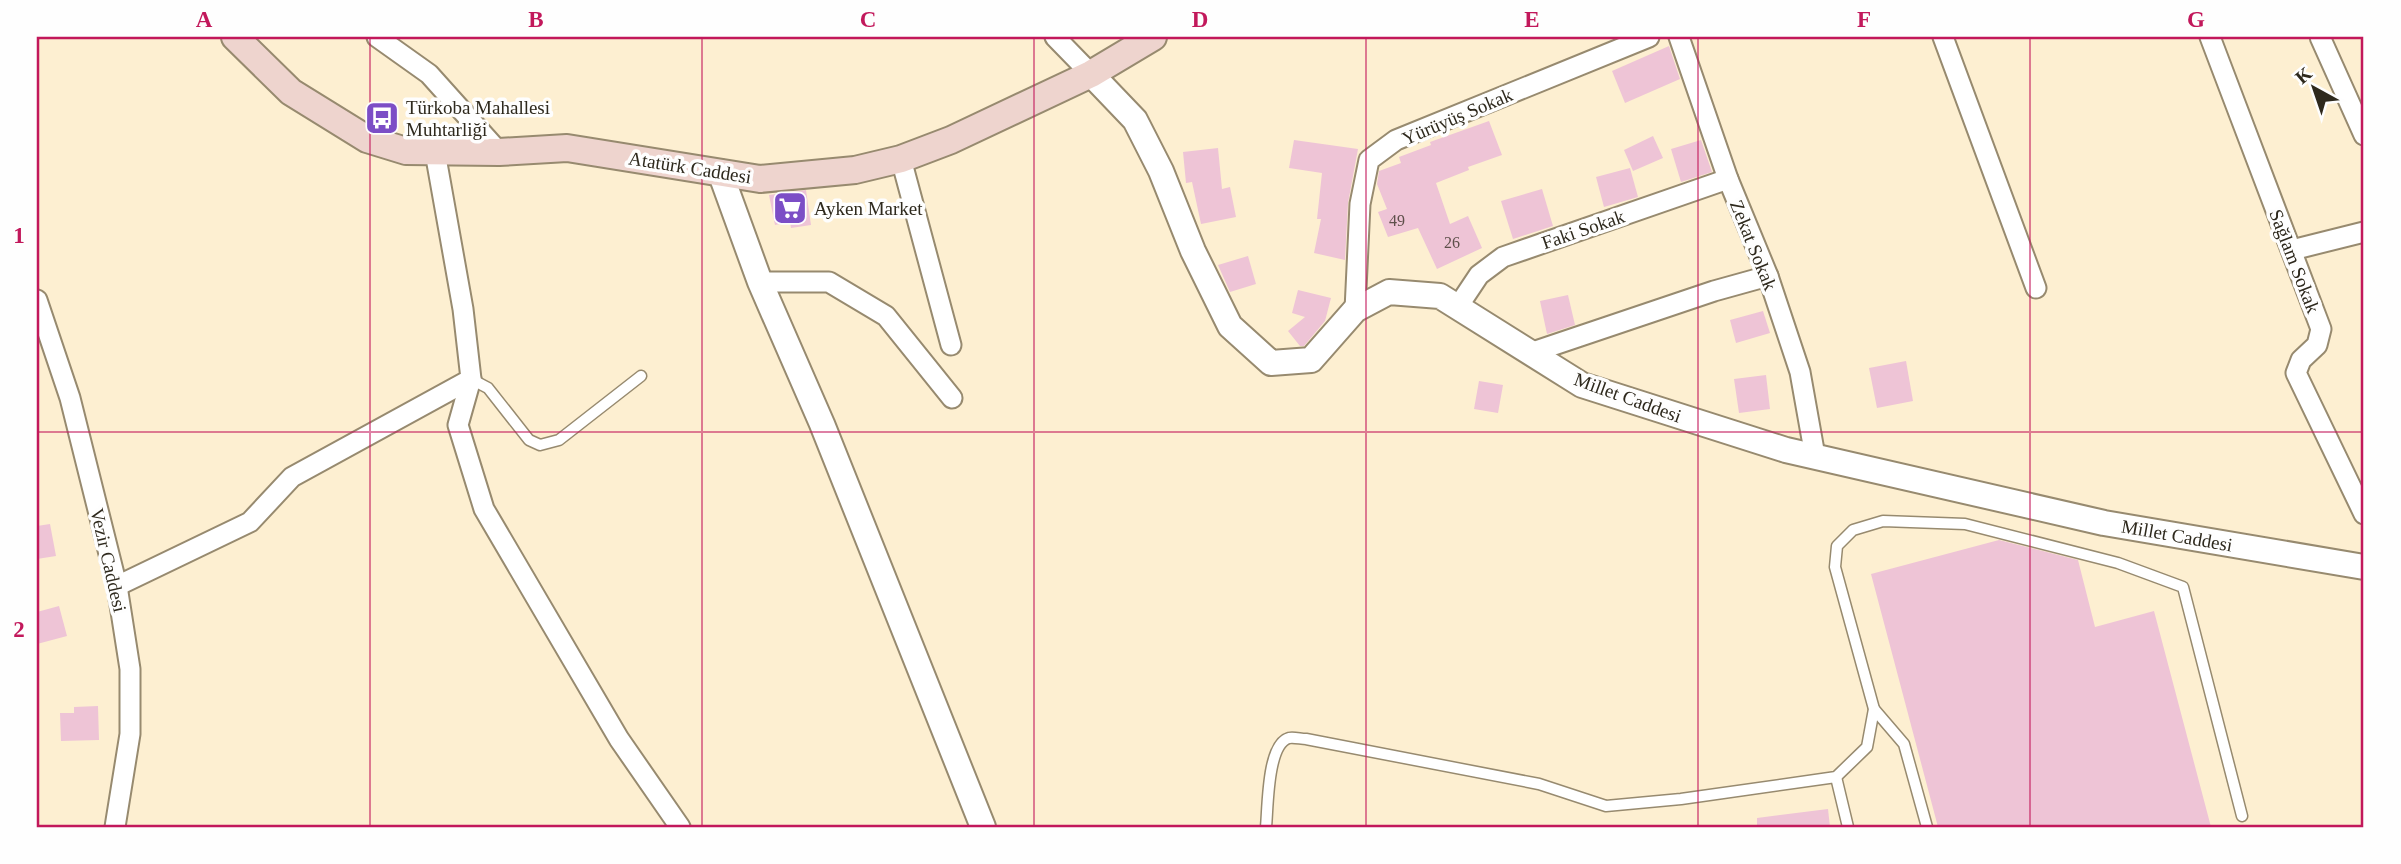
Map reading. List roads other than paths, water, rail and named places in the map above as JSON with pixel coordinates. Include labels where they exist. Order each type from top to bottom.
[{"type":"main road","name":"Atatürk Caddesi","points":[[235,37],[291,92],[367,139],[406,151],[499,152],[567,148],[760,179],[855,170],[901,159],[951,140],[1091,74],[1153,37]]},
{"type":"street","points":[[377,37],[429,74],[499,152]]},
{"type":"street","points":[[1055,37],[1091,74]]},
{"type":"street","name":"Yürüyüş Sokak","points":[[1354,310],[1360,204],[1369,160],[1396,140],[1649,37]]},
{"type":"street","name":"Zekat Sokak","points":[[1679,37],[1728,178],[1768,276],[1800,372],[1815,456]]},
{"type":"street","points":[[1943,37],[2036,288]]},
{"type":"street","name":"Sağlam Sokak","points":[[2210,37],[2321,329],[2318,345],[2301,360],[2296,373],[2364,513]]},
{"type":"street","points":[[2320,37],[2364,135]]},
{"type":"street","name":"Millet Caddesi","points":[[1091,74],[1135,120],[1161,171],[1193,251],[1230,326],[1271,363],[1311,360],[1354,310],[1389,292],[1440,296],[1582,385],[1786,450],[2104,523],[2364,568]]},
{"type":"street","points":[[435,152],[463,309],[471,379],[458,425],[484,509],[619,740],[680,827]]},
{"type":"street","points":[[901,159],[951,345]]},
{"type":"street","points":[[720,172],[760,282],[822,424],[983,827]]},
{"type":"street","name":"Faki Sokak","points":[[1457,308],[1479,275],[1503,257],[1728,178]]},
{"type":"street","points":[[2292,250],[2364,232]]},
{"type":"street","points":[[1530,353],[1702,295],[1768,276]]},
{"type":"street","points":[[760,282],[829,282],[886,316],[952,398]]},
{"type":"street","name":"Vezir Caddesi","points":[[37,300],[70,398],[117,586],[130,668],[130,734],[115,827]]},
{"type":"street","points":[[117,586],[250,522],[292,477],[471,379]]},
{"type":"lane","points":[[471,379],[488,388],[529,440],[540,446],[559,440],[641,376]]},
{"type":"lane","points":[[1927,827],[1904,744],[1874,709],[1835,567],[1837,546],[1853,530],[1883,521],[1965,524],[2118,563],[2183,587],[2242,816]]},
{"type":"lane","points":[[1266,827],[1272,760],[1279,745],[1289,738],[1539,784],[1606,806],[1681,799],[1836,777],[1867,747],[1874,709]]},
{"type":"lane","points":[[1836,777],[1848,827]]},
{"type":"place","name":"Türkoba Mahallesi Muhtarliği","points":[[382,118]]},
{"type":"place","name":"Ayken Market","points":[[790,208]]}]
